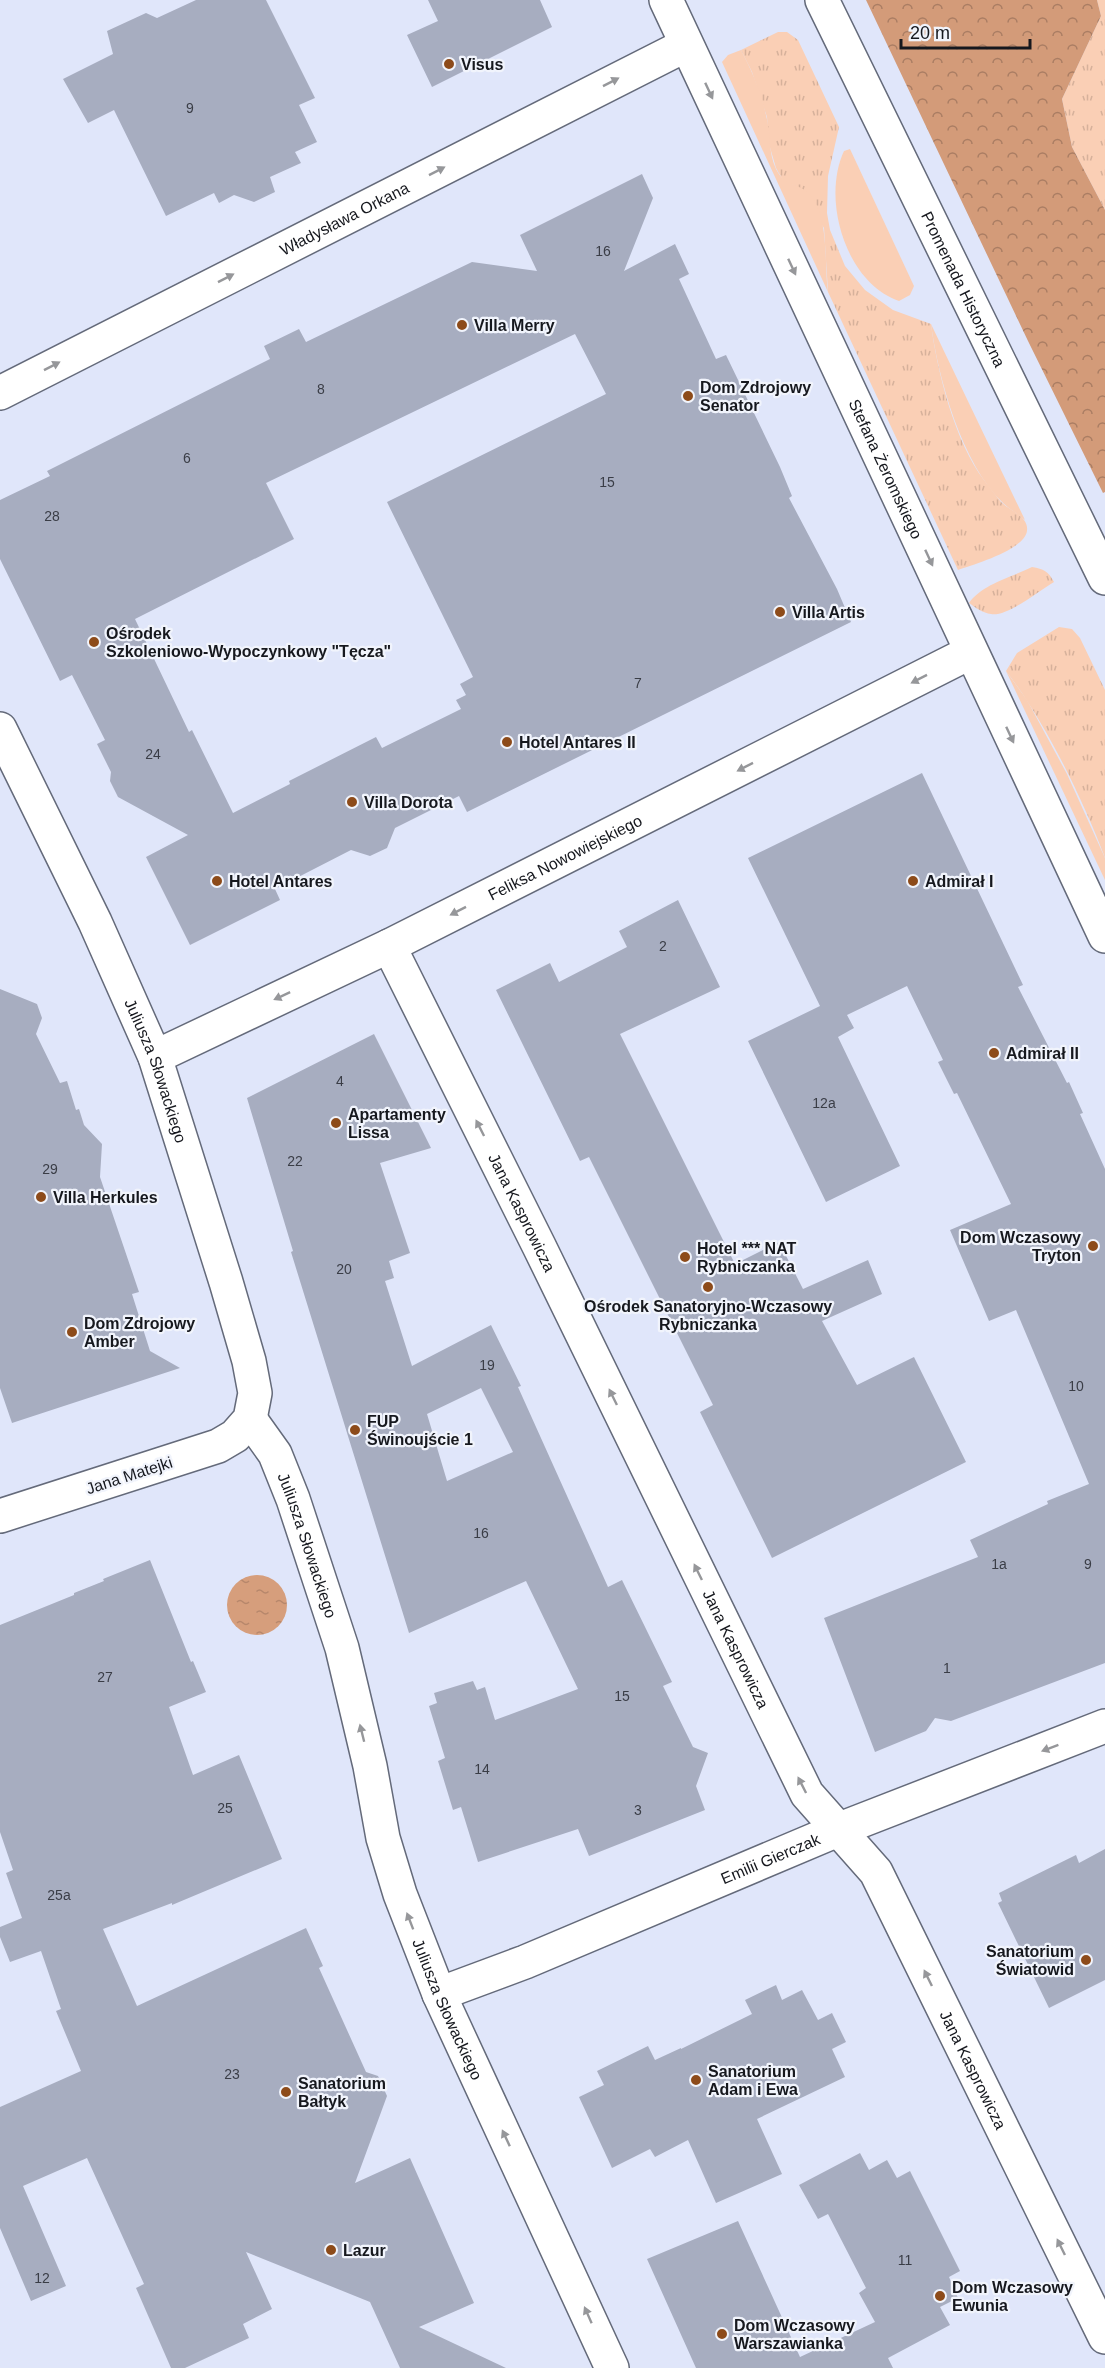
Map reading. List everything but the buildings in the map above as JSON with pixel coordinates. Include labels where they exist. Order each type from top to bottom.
[{"type":"street","name":"Stefana Żeromskiego","points":[[666,0],[1105,936]]},
{"type":"street","name":"Promenada Historyczna","points":[[822,0],[1101,559]]},
{"type":"street","name":"Władysława Orkana","points":[[0,393],[686,45]]},
{"type":"street","name":"Feliksa Nowowiejskiego","points":[[155,1057],[389,946],[971,652]]},
{"type":"street","name":"Juliusza Słowackiego","points":[[0,729],[95,922],[155,1057],[249,1361],[255,1393],[250,1419],[275,1454],[293,1499],[342,1648],[370,1766],[383,1838],[439,1994],[612,2368]]},
{"type":"street","name":"Jana Kasprowicza","points":[[389,946],[807,1794],[876,1872],[1105,2337]]},
{"type":"street","name":"Jana Matejki","points":[[0,1516],[218,1446],[235,1436],[250,1419]]},
{"type":"street","name":"Emilii Gierczak","points":[[439,1994],[525,1962],[840,1829],[1105,1726]]},
{"type":"green space","points":[[866,0],[1097,0],[1101,16],[1062,99],[1072,147],[1105,210],[1105,492],[1103,493],[1028,341]]},
{"type":"green space","points":[[1097,0],[1105,0],[1105,210],[1072,147],[1062,99],[1101,16]]},
{"type":"green space","points":[[778,32],[787,32],[798,40],[839,127],[828,176],[827,213],[830,230],[845,266],[865,290],[893,310],[931,324],[943,384],[964,446],[984,480],[999,499],[1022,518],[1027,526],[1024,538],[1017,544],[987,560],[958,570],[828,292],[824,228],[796,186],[784,182],[776,168],[769,144],[767,117],[752,72],[741,50]]},
{"type":"green space","points":[[741,50],[762,98],[776,169],[787,182],[808,193],[820,213],[825,240],[828,292],[722,62],[728,55]]},
{"type":"green space","points":[[850,149],[914,286],[910,295],[899,301],[880,291],[865,277],[852,259],[843,238],[837,215],[835,193],[844,151]]},
{"type":"green space","points":[[931,324],[1025,520],[1005,505],[988,486],[975,466],[954,419],[946,394]]},
{"type":"green space","points":[[1032,567],[1045,571],[1054,582],[1014,608],[991,614],[969,603],[989,586]]},
{"type":"green space","points":[[1059,627],[1072,629],[1080,638],[1105,690],[1105,858],[1062,761],[1006,671],[1017,653]]},
{"type":"green space","points":[[1006,671],[1027,700],[1067,774],[1105,858],[1105,880]]},
{"type":"water","points":[[257,1575],[274,1580],[282,1588],[287,1605],[282,1622],[274,1630],[257,1635],[240,1630],[232,1622],[227,1605],[232,1588],[240,1580]]},
{"type":"place","name":"Visus","points":[[449,64]]},
{"type":"place","name":"Villa Merry","points":[[462,325]]},
{"type":"place","name":"Dom Zdrojowy Senator","points":[[688,396]]},
{"type":"place","name":"Villa Artis","points":[[780,612]]},
{"type":"place","name":"Ośrodek Szkoleniowo-Wypoczynkowy \"Tęcza\"","points":[[94,642]]},
{"type":"place","name":"Hotel Antares II","points":[[507,742]]},
{"type":"place","name":"Villa Dorota","points":[[352,802]]},
{"type":"place","name":"Hotel Antares","points":[[217,881]]},
{"type":"place","name":"Admirał I","points":[[913,881]]},
{"type":"place","name":"Admirał II","points":[[994,1053]]},
{"type":"place","name":"Apartamenty Lissa","points":[[336,1123]]},
{"type":"place","name":"Villa Herkules","points":[[41,1197]]},
{"type":"place","name":"Dom Wczasowy Tryton","points":[[1093,1246]]},
{"type":"place","name":"Hotel *** NAT Rybniczanka","points":[[685,1257]]},
{"type":"place","name":"Ośrodek Sanatoryjno-Wczasowy Rybniczanka","points":[[708,1287]]},
{"type":"place","name":"Dom Zdrojowy Amber","points":[[72,1332]]},
{"type":"place","name":"FUP Świnoujście 1","points":[[355,1430]]},
{"type":"place","name":"Sanatorium Światowid","points":[[1086,1960]]},
{"type":"place","name":"Sanatorium Adam i Ewa","points":[[696,2080]]},
{"type":"place","name":"Sanatorium Bałtyk","points":[[286,2092]]},
{"type":"place","name":"Lazur","points":[[331,2250]]},
{"type":"place","name":"Dom Wczasowy Ewunia","points":[[940,2296]]},
{"type":"place","name":"Dom Wczasowy Warszawianka","points":[[722,2334]]}]
